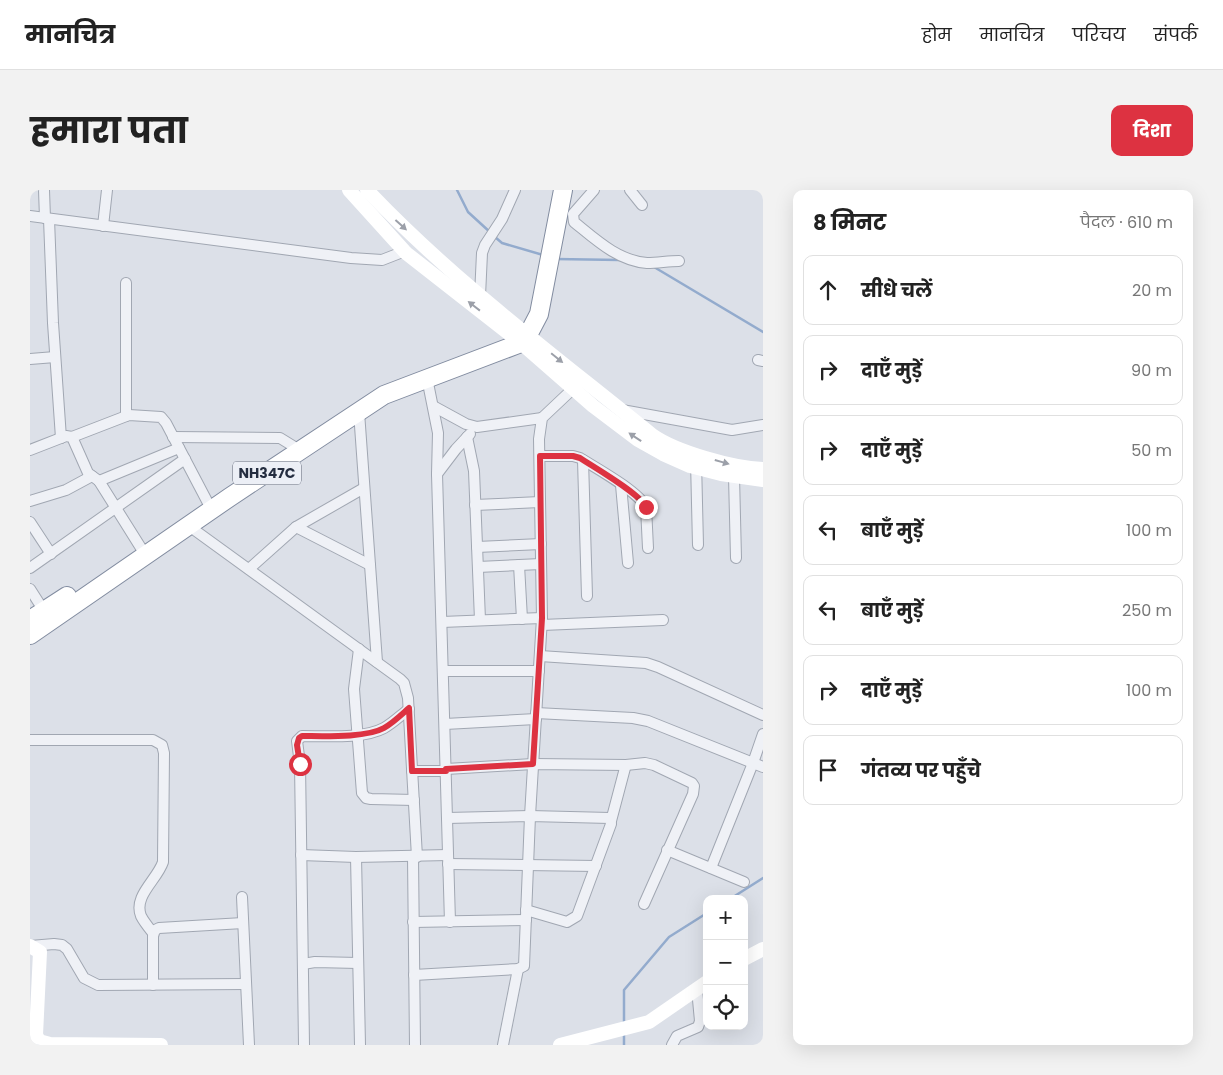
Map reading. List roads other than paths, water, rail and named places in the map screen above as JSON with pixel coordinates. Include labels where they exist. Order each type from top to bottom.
[{"type":"highway","points":[[539,286],[555,190]]},
{"type":"highway","points":[[520,336],[539,286],[563,190]]},
{"type":"highway","name":"NH347C","points":[[37,616],[388,384],[462,360],[520,336]]},
{"type":"highway","name":"NH347C","points":[[30,636],[189,526],[389,392],[428,378],[462,360]]},
{"type":"main road","points":[[349,190],[405,252],[520,336],[578,384],[620,410],[662,442],[696,461],[734,476],[763,480]]},
{"type":"main road","points":[[367,190],[394,219],[480,296],[520,336]]},
{"type":"main road","points":[[578,384],[593,406],[638,440],[663,454],[696,461],[763,469]]},
{"type":"main road","points":[[30,946],[40,952],[36,1035],[39,1043],[161,1045]]},
{"type":"main road","points":[[748,957],[763,949]]},
{"type":"main road","points":[[560,1045],[649,1022],[702,986]]},
{"type":"street","points":[[44,190],[61,438]]},
{"type":"street","points":[[103,226],[107,190]]},
{"type":"street","points":[[480,296],[482,253],[502,219],[515,190]]},
{"type":"street","points":[[594,190],[573,214],[574,222],[610,250],[621,256],[636,261],[678,261]]},
{"type":"street","points":[[630,190],[642,205]]},
{"type":"street","points":[[30,216],[352,258],[382,260],[405,252]]},
{"type":"street","points":[[126,283],[126,416]]},
{"type":"street","points":[[30,359],[55,357]]},
{"type":"street","points":[[428,378],[438,433],[437,474],[450,922]]},
{"type":"street","points":[[433,406],[466,424],[477,427],[542,418],[578,384]]},
{"type":"street","points":[[620,410],[732,430],[763,425]]},
{"type":"street","points":[[359,412],[377,662]]},
{"type":"street","points":[[30,450],[66,436],[72,437],[126,416],[134,414],[161,417],[166,423],[208,503]]},
{"type":"street","points":[[414,974],[518,969],[524,966],[530,816],[542,622],[540,456],[542,418]]},
{"type":"street","points":[[437,474],[456,449],[477,427]]},
{"type":"street","points":[[72,437],[88,473],[96,479],[140,548]]},
{"type":"street","points":[[467,437],[474,471],[480,620]]},
{"type":"street","points":[[174,438],[280,438],[292,446]]},
{"type":"street","points":[[30,502],[179,448]]},
{"type":"street","points":[[540,456],[573,456],[583,460],[621,485],[645,504],[648,548]]},
{"type":"street","points":[[30,568],[185,460]]},
{"type":"street","points":[[583,460],[587,596]]},
{"type":"street","points":[[696,461],[698,545]]},
{"type":"street","points":[[734,476],[736,558]]},
{"type":"street","points":[[621,485],[628,563]]},
{"type":"street","points":[[249,569],[296,527],[364,488]]},
{"type":"street","points":[[475,505],[540,502]]},
{"type":"street","points":[[30,522],[51,554]]},
{"type":"street","points":[[189,526],[404,683],[409,708],[414,800],[415,1045]]},
{"type":"street","points":[[296,527],[370,564]]},
{"type":"street","points":[[477,547],[541,544]]},
{"type":"street","points":[[478,567],[541,564]]},
{"type":"street","points":[[519,565],[522,619]]},
{"type":"street","points":[[30,589],[37,616]]},
{"type":"street","points":[[442,622],[522,619],[542,622],[663,620]]},
{"type":"street","points":[[359,649],[354,684],[361,789],[366,798],[414,800]]},
{"type":"street","points":[[540,656],[646,663],[763,715]]},
{"type":"street","points":[[443,671],[539,671]]},
{"type":"street","points":[[304,1045],[300,764],[297,741],[302,736],[357,734],[383,729],[409,708]]},
{"type":"street","points":[[444,724],[536,716],[633,718],[648,720],[758,765]]},
{"type":"street","points":[[711,868],[758,765],[763,734]]},
{"type":"street","points":[[30,740],[153,740],[162,745],[164,753],[162,862],[160,869],[141,898],[139,905],[142,918],[153,933],[153,986]]},
{"type":"street","points":[[412,771],[533,764],[626,765],[645,763],[654,765],[692,783],[694,790],[644,904]]},
{"type":"street","points":[[413,922],[450,922],[526,915],[567,922],[574,919],[612,824],[611,821],[625,768]]},
{"type":"street","points":[[447,818],[607,817],[611,821]]},
{"type":"street","points":[[667,850],[744,882]]},
{"type":"street","points":[[301,855],[415,857],[528,866],[596,866]]},
{"type":"street","points":[[356,857],[360,1045]]},
{"type":"street","points":[[242,897],[249,1045]]},
{"type":"street","points":[[153,933],[159,928],[244,923]]},
{"type":"street","points":[[30,946],[62,945],[84,978],[98,985],[246,984]]},
{"type":"street","points":[[303,964],[315,962],[358,963]]},
{"type":"street","points":[[503,1045],[518,969]]},
{"type":"street","points":[[672,1045],[677,1036],[698,1027],[702,986]]},
{"type":"waterway","points":[[457,190],[468,212],[491,233]]},
{"type":"waterway","points":[[495,237],[502,243],[543,255]]},
{"type":"waterway","points":[[555,259],[620,260]]},
{"type":"waterway","points":[[654,267],[763,332]]},
{"type":"waterway","points":[[736,895],[763,878]]},
{"type":"waterway","points":[[624,1024],[624,990],[669,937],[703,916]]},
{"type":"waterway","points":[[624,1032],[624,1045]]}]
